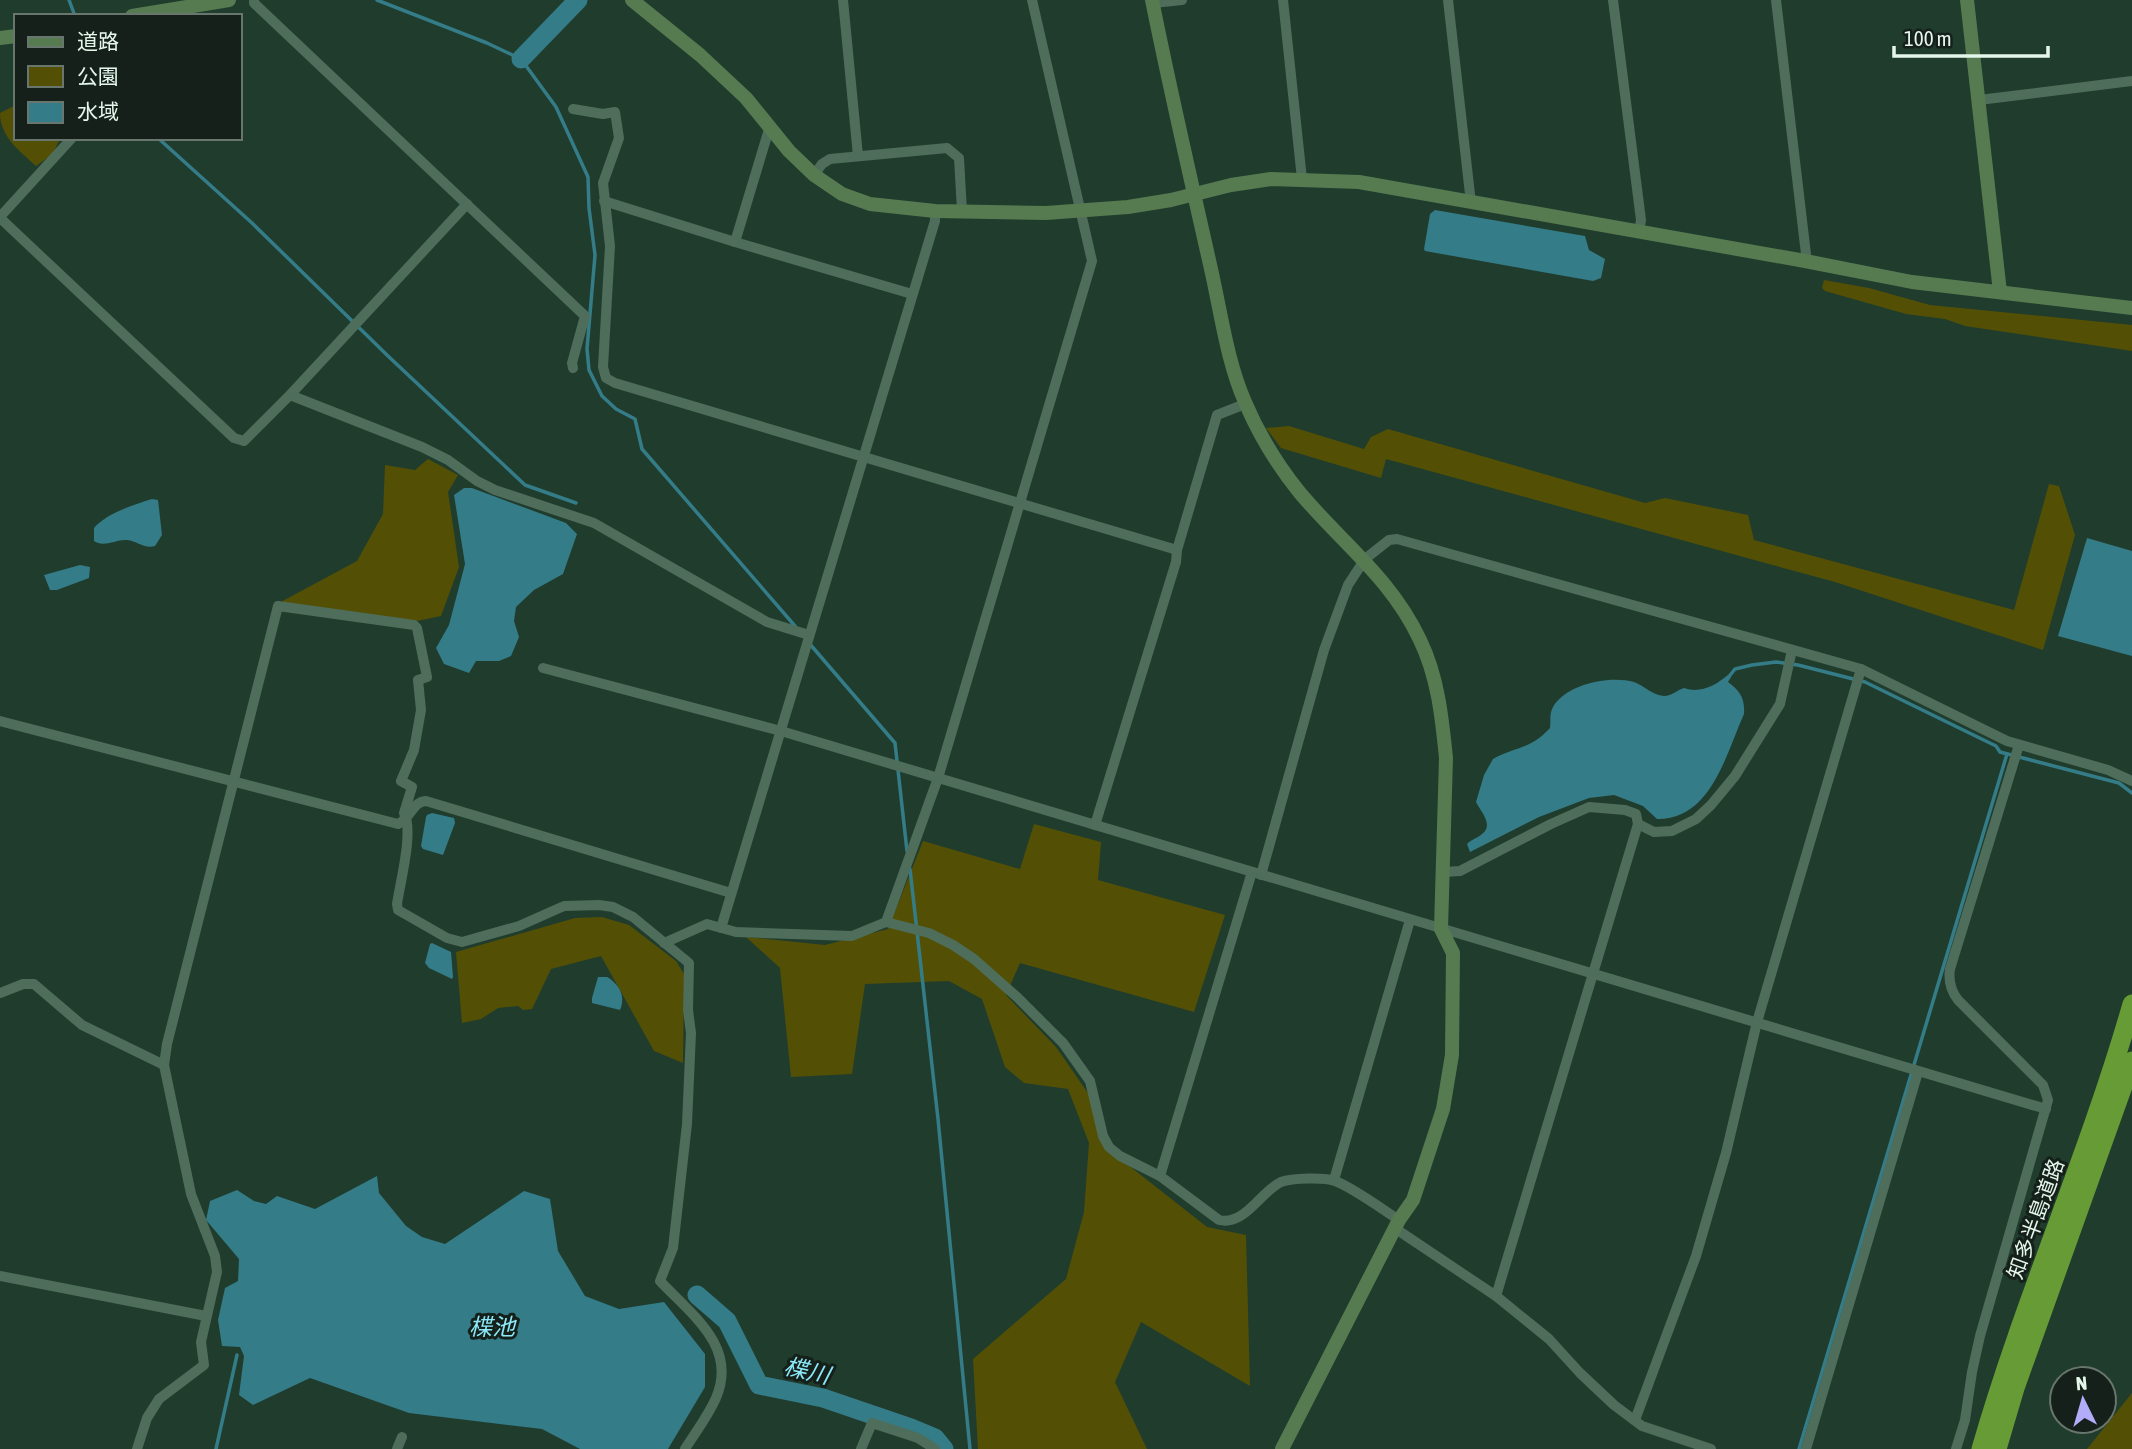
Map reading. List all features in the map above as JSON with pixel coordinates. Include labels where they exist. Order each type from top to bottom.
[{"type":"highway","name":"知多半島道路","points":[[1981,1449],[2001,1381],[2102,1104],[2132,1004]]},
{"type":"highway","name":"知多半島道路","points":[[1997,1449],[2015,1388],[2132,1061]]},
{"type":"highway","points":[[2119,1099],[2130,1087],[2132,1080]]},
{"type":"street","points":[[158,14],[185,12],[229,0]]},
{"type":"street","points":[[254,0],[254,3],[588,316],[572,363],[573,368]]},
{"type":"street","points":[[632,0],[700,55],[746,98],[794,158],[842,194],[870,204],[935,211],[1081,211],[1128,207],[1251,181],[1302,179],[1359,182],[1912,282],[2132,308]]},
{"type":"street","points":[[843,0],[858,156]]},
{"type":"street","points":[[886,922],[937,778],[1091,267],[1091,250],[1032,0]]},
{"type":"street","points":[[1182,0],[1152,2],[1233,366],[1245,404],[1286,475],[1381,577],[1410,621],[1421,641],[1437,689],[1446,758],[1441,929],[1453,953],[1452,1055],[1443,1109],[1413,1200],[1397,1224],[1282,1449]]},
{"type":"street","points":[[1283,0],[1302,179]]},
{"type":"street","points":[[1448,0],[1471,203]]},
{"type":"street","points":[[1614,0],[1641,220],[1639,232]]},
{"type":"street","points":[[1776,0],[1805,261]]},
{"type":"street","points":[[1967,0],[2000,292]]},
{"type":"street","points":[[1979,100],[2132,81]]},
{"type":"street","points":[[573,109],[603,114],[615,111],[619,138],[603,183],[610,246],[603,367],[606,378],[615,383],[1177,550]]},
{"type":"street","points":[[735,242],[770,126]]},
{"type":"street","points":[[70,140],[0,217],[234,438],[246,440],[467,204]]},
{"type":"street","points":[[814,175],[828,160],[941,147],[953,151],[959,158],[962,211]]},
{"type":"street","points":[[604,201],[912,294]]},
{"type":"street","points":[[721,928],[935,221],[935,211]]},
{"type":"street","points":[[289,396],[422,447],[449,460],[477,481],[495,490],[594,523],[767,622],[809,635]]},
{"type":"street","points":[[1096,825],[1172,575],[1217,415],[1245,404]]},
{"type":"street","points":[[1160,1176],[1257,874],[1324,650],[1348,585],[1365,559],[1389,540],[1397,539],[1861,669],[2007,741],[2108,770],[2132,781]]},
{"type":"street","points":[[136,1449],[147,1418],[159,1399],[204,1365],[201,1342],[216,1284],[216,1264],[191,1194],[164,1065],[167,1044],[278,606],[414,625],[417,628],[427,677],[418,681],[421,710],[414,750],[401,781],[412,787],[404,813],[409,834],[397,907],[401,912],[447,938],[462,942],[519,926],[564,906],[613,907],[633,917],[690,963],[688,1010],[691,1033],[687,1124],[673,1248],[660,1281],[717,1345],[722,1371],[715,1401],[685,1449]]},
{"type":"street","points":[[1638,824],[1654,832],[1672,831],[1690,823],[1711,805],[1735,776],[1780,704],[1792,650]]},
{"type":"street","points":[[543,668],[781,731],[2046,1110]]},
{"type":"street","points":[[1635,1420],[1696,1256],[1726,1153],[1757,1022],[1861,669]]},
{"type":"street","points":[[0,721],[398,824],[407,819],[416,805],[426,801],[731,893]]},
{"type":"street","points":[[1956,1449],[1965,1420],[1980,1336],[2048,1100],[2045,1088],[1958,1000],[1949,980],[1950,969],[2019,745]]},
{"type":"street","points":[[1443,872],[1460,871],[1550,824],[1589,807],[1625,810],[1636,814],[1638,824],[1496,1296]]},
{"type":"street","points":[[1334,1180],[1410,920]]},
{"type":"street","points":[[664,943],[707,924],[736,932],[852,936],[886,922],[929,933],[974,959],[1063,1043],[1090,1081],[1103,1136],[1109,1147],[1120,1156],[1160,1176],[1219,1220],[1227,1222],[1237,1219],[1281,1182],[1303,1178],[1334,1180],[1496,1296],[1549,1339],[1614,1405],[1642,1426],[1710,1449]]},
{"type":"street","points":[[0,993],[23,984],[34,984],[82,1025],[164,1065]]},
{"type":"street","points":[[1806,1449],[1918,1072]]},
{"type":"street","points":[[0,1276],[206,1316]]},
{"type":"street","points":[[861,1449],[872,1423],[918,1438],[935,1449]]},
{"type":"street","points":[[397,1449],[402,1437]]},
{"type":"green space","points":[[14,106],[14,140],[59,140],[53,154],[36,166],[7,136],[0,113]]},
{"type":"green space","points":[[1824,280],[1869,288],[1930,305],[2132,325],[2132,351],[1965,326],[1945,319],[1906,314],[1825,291],[1822,288]]},
{"type":"green space","points":[[1289,426],[1364,449],[1371,437],[1388,429],[1645,503],[1665,498],[1748,515],[1754,540],[2014,610],[2049,484],[2059,486],[2075,535],[2043,650],[1835,582],[1386,459],[1381,478],[1281,448],[1266,428]]},
{"type":"green space","points":[[428,459],[458,475],[448,492],[459,567],[441,616],[417,621],[277,604],[357,561],[383,514],[385,465],[415,470]]},
{"type":"green space","points":[[1034,824],[1101,842],[1098,880],[1225,915],[1194,1012],[1020,963],[1006,995],[1056,1047],[1090,1096],[1104,1146],[1207,1227],[1246,1235],[1250,1386],[1141,1322],[1115,1382],[1147,1449],[978,1449],[973,1359],[1066,1279],[1084,1212],[1089,1143],[1068,1089],[1024,1083],[1005,1067],[982,999],[949,981],[865,984],[852,1074],[791,1077],[780,968],[746,937],[825,945],[888,929],[923,841],[1020,869]]},
{"type":"green space","points":[[602,917],[629,925],[676,961],[684,974],[683,1063],[654,1051],[601,956],[551,969],[532,1009],[523,1010],[518,1006],[498,1008],[481,1019],[462,1023],[456,952],[575,918]]},
{"type":"green space","points":[[2132,1393],[2132,1449],[2087,1449],[2098,1435],[2118,1435],[2118,1410]]},
{"type":"water","points":[[1435,210],[1585,236],[1589,250],[1605,259],[1601,278],[1593,281],[1425,251],[1430,214]]},
{"type":"water","points":[[464,488],[472,488],[566,523],[577,534],[563,574],[534,590],[516,607],[514,621],[519,637],[511,656],[499,661],[476,661],[469,673],[444,664],[436,648],[449,625],[465,564],[454,495]]},
{"type":"water","points":[[152,499],[158,500],[162,535],[155,546],[127,540],[102,544],[94,541],[94,528],[99,523],[121,510]]},
{"type":"water","points":[[2087,538],[2132,551],[2132,656],[2058,636]]},
{"type":"water","points":[[80,565],[90,567],[89,578],[50,590],[44,575]]},
{"type":"water","points":[[1728,675],[1731,677],[1728,682],[1743,699],[1744,714],[1714,782],[1704,797],[1691,809],[1676,816],[1657,819],[1643,806],[1614,795],[1589,798],[1539,817],[1470,852],[1467,844],[1487,827],[1476,802],[1484,775],[1493,759],[1543,735],[1550,728],[1553,707],[1568,692],[1589,683],[1624,680],[1667,696],[1684,688],[1708,688]]},
{"type":"water","points":[[432,813],[454,818],[455,823],[443,855],[421,846],[426,817]]},
{"type":"water","points":[[432,943],[451,952],[452,979],[429,968],[425,963]]},
{"type":"water","points":[[598,977],[607,977],[618,987],[622,995],[620,1010],[592,1003]]},
{"type":"water","name":"楪池","points":[[377,1176],[379,1193],[406,1226],[422,1237],[445,1244],[524,1191],[550,1199],[558,1251],[585,1296],[619,1309],[664,1302],[705,1354],[705,1387],[668,1449],[580,1449],[542,1429],[409,1413],[310,1378],[253,1405],[239,1395],[244,1356],[240,1347],[222,1346],[218,1320],[225,1288],[238,1281],[239,1259],[206,1220],[210,1201],[237,1190],[254,1201],[266,1204],[277,1196],[315,1209]]},
{"type":"waterway","points":[[69,0],[74,14]]},
{"type":"waterway","points":[[377,0],[521,59],[556,107],[588,177],[595,255],[587,349],[589,370],[602,396],[616,409],[635,419],[642,449],[795,626]]},
{"type":"waterway","points":[[521,59],[578,0]]},
{"type":"waterway","points":[[160,140],[252,223],[525,485],[576,503]]},
{"type":"waterway","points":[[809,643],[895,743],[907,851]]},
{"type":"waterway","points":[[1727,679],[1735,669],[1776,662],[1865,682],[1996,746],[2000,752],[2119,783],[2132,793]]},
{"type":"waterway","points":[[1799,1449],[2007,754]]},
{"type":"waterway","points":[[910,869],[938,1119],[970,1449]]},
{"type":"waterway","name":"楪川","points":[[697,1295],[727,1321],[759,1385],[823,1398],[911,1428],[935,1438],[944,1449]]},
{"type":"waterway","points":[[216,1449],[237,1355]]}]
